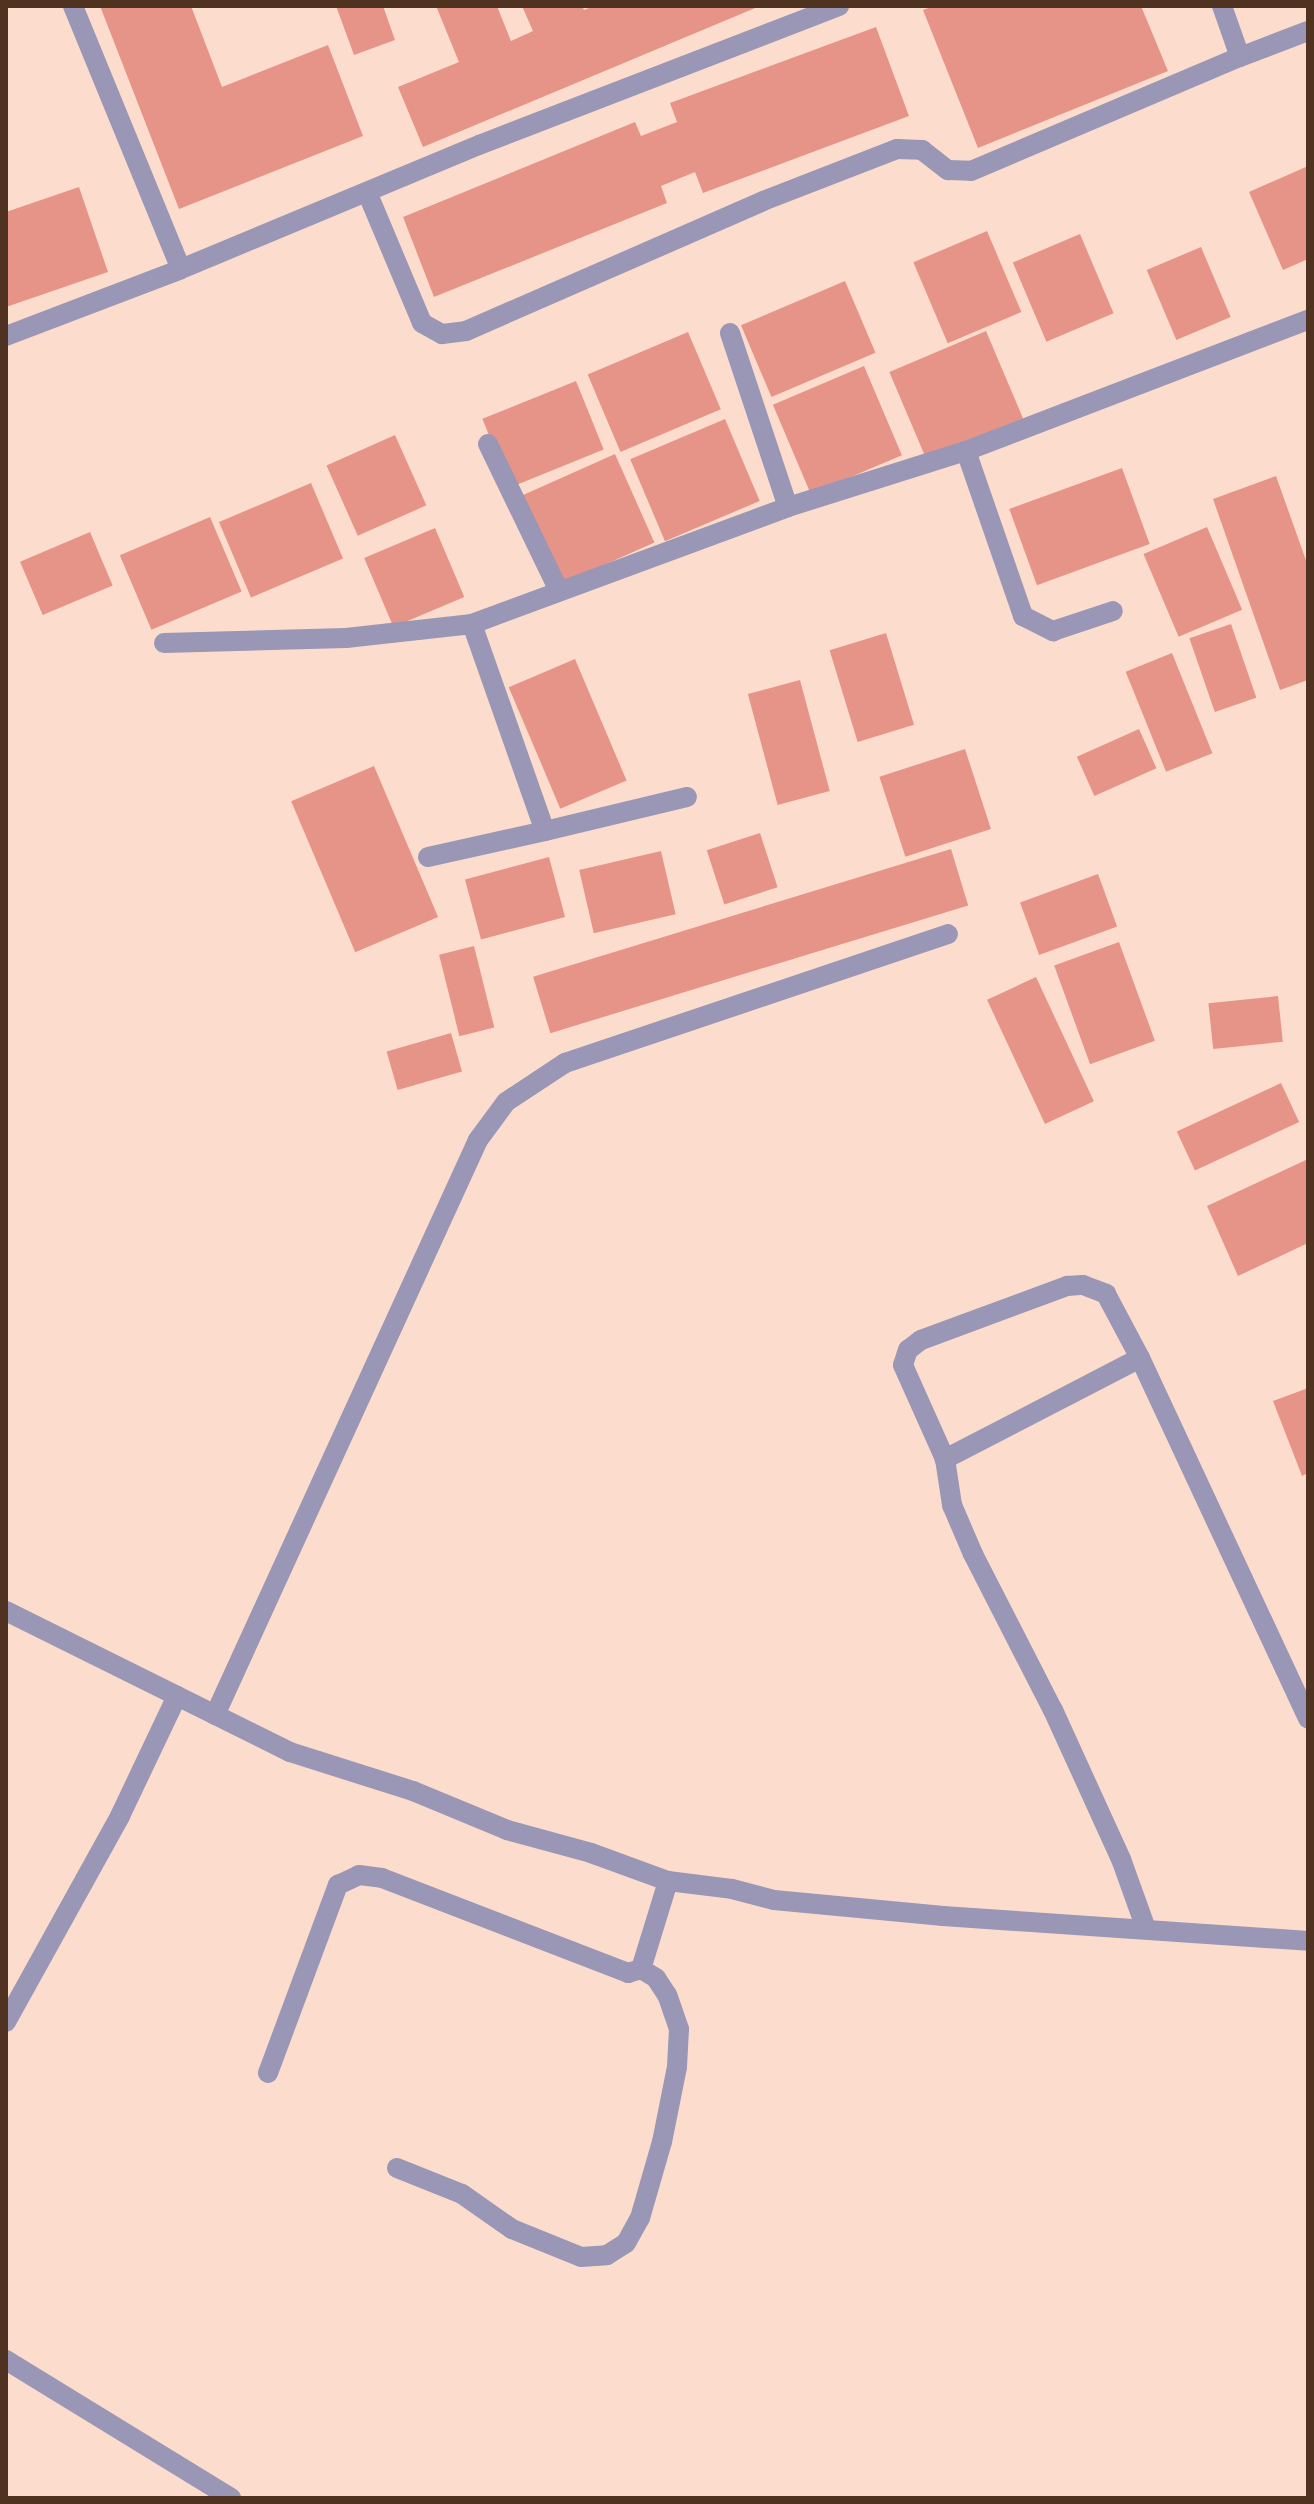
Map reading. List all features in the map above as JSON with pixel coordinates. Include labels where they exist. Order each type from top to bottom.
[{"type":"street","points":[[73,6],[181,269]]},
{"type":"street","points":[[6,336],[181,269],[479,145],[839,6]]},
{"type":"street","points":[[1222,6],[1240,57]]},
{"type":"street","points":[[367,192],[422,323],[442,334],[466,331],[763,201],[897,149],[922,150],[948,170],[971,171],[1308,31]]},
{"type":"street","points":[[164,643],[346,638],[472,624],[788,507],[966,451],[1308,320]]},
{"type":"street","points":[[730,333],[788,507]]},
{"type":"street","points":[[488,444],[559,591]]},
{"type":"street","points":[[966,451],[1023,616],[1053,631],[1113,611]]},
{"type":"street","points":[[472,624],[545,831]]},
{"type":"street","points":[[428,857],[687,797]]},
{"type":"street","points":[[215,1715],[478,1140],[506,1102],[565,1063],[948,934]]},
{"type":"street","points":[[1146,1929],[1121,1859],[1053,1710],[973,1554],[952,1505],[945,1459],[903,1365],[908,1350],[921,1340],[1067,1286],[1083,1285],[1106,1294],[1140,1358],[1308,1719]]},
{"type":"street","points":[[945,1459],[1140,1358]]},
{"type":"street","points":[[6,1611],[290,1752],[413,1791],[507,1830],[591,1853],[668,1881],[732,1889],[774,1900],[943,1916],[1308,1941]]},
{"type":"street","points":[[6,2022],[120,1816],[177,1696]]},
{"type":"street","points":[[268,2073],[338,1885],[359,1875],[382,1878],[616,1970],[628,1973],[641,1969],[656,1978],[667,1995],[679,2029],[677,2067],[649,2188],[640,2218],[626,2243],[607,2255],[581,2257],[512,2229],[462,2194],[397,2168]]},
{"type":"street","points":[[641,1969],[668,1881]]},
{"type":"street","points":[[6,2360],[231,2498]]},
{"type":"building","points":[[100,6],[191,6],[222,87],[328,45],[363,136],[179,209]]},
{"type":"building","points":[[336,6],[383,6],[395,40],[354,55]]},
{"type":"building","points":[[436,6],[497,6],[511,41],[533,31],[522,6],[582,6],[584,10],[594,6],[760,6],[423,147],[398,87],[459,62]]},
{"type":"building","points":[[934,6],[1141,6],[1168,71],[978,148],[923,10]]},
{"type":"building","points":[[876,27],[909,116],[703,193],[695,172],[661,186],[667,203],[434,297],[403,217],[635,122],[641,136],[677,122],[670,103]]},
{"type":"building","points":[[1308,166],[1308,259],[1283,270],[1249,192]]},
{"type":"building","points":[[79,187],[108,272],[6,307],[6,212]]},
{"type":"building","points":[[987,231],[1021,312],[948,343],[913,262]]},
{"type":"building","points":[[1080,234],[1114,313],[1046,342],[1013,263]]},
{"type":"building","points":[[1201,247],[1231,317],[1176,340],[1147,270]]},
{"type":"building","points":[[845,281],[875,353],[771,397],[741,325]]},
{"type":"building","points":[[986,331],[1023,418],[926,459],[889,372]]},
{"type":"building","points":[[688,332],[721,409],[620,452],[588,375]]},
{"type":"building","points":[[864,366],[902,455],[811,494],[773,405]]},
{"type":"building","points":[[576,381],[604,450],[510,487],[482,419]]},
{"type":"building","points":[[725,419],[760,501],[665,541],[630,459]]},
{"type":"building","points":[[395,435],[426,505],[358,536],[326,466]]},
{"type":"building","points":[[615,454],[654,543],[560,585],[521,496]]},
{"type":"building","points":[[1122,468],[1150,544],[1037,585],[1009,509]]},
{"type":"building","points":[[1276,476],[1308,566],[1308,680],[1280,690],[1213,499]]},
{"type":"building","points":[[311,483],[343,558],[251,598],[219,522]]},
{"type":"building","points":[[210,517],[242,592],[151,630],[120,555]]},
{"type":"building","points":[[1207,527],[1242,610],[1179,637],[1143,554]]},
{"type":"building","points":[[435,528],[464,597],[393,627],[364,558]]},
{"type":"building","points":[[90,532],[113,585],[43,615],[20,562]]},
{"type":"building","points":[[1231,624],[1256,698],[1215,712],[1189,638]]},
{"type":"building","points":[[886,633],[914,725],[858,742],[830,650]]},
{"type":"building","points":[[1172,653],[1212,753],[1166,772],[1126,672]]},
{"type":"building","points":[[575,659],[627,781],[560,809],[509,687]]},
{"type":"building","points":[[800,680],[830,791],[778,805],[748,694]]},
{"type":"building","points":[[1139,729],[1156,768],[1094,796],[1077,757]]},
{"type":"building","points":[[965,749],[991,829],[905,857],[879,777]]},
{"type":"building","points":[[374,766],[438,917],[355,952],[291,801]]},
{"type":"building","points":[[760,833],[778,887],[724,905],[707,850]]},
{"type":"building","points":[[951,849],[968,905],[550,1033],[533,977]]},
{"type":"building","points":[[661,851],[676,914],[594,933],[579,870]]},
{"type":"building","points":[[549,857],[565,917],[481,939],[465,880]]},
{"type":"building","points":[[1098,874],[1117,927],[1039,955],[1020,902]]},
{"type":"building","points":[[1119,942],[1155,1041],[1090,1064],[1054,966]]},
{"type":"building","points":[[474,946],[494,1028],[459,1036],[439,955]]},
{"type":"building","points":[[1036,977],[1094,1101],[1045,1124],[987,1000]]},
{"type":"building","points":[[1278,996],[1283,1042],[1213,1049],[1208,1003]]},
{"type":"building","points":[[451,1033],[462,1071],[398,1090],[387,1051]]},
{"type":"building","points":[[1281,1083],[1299,1122],[1195,1171],[1177,1132]]},
{"type":"building","points":[[1308,1159],[1308,1243],[1238,1276],[1207,1206]]},
{"type":"building","points":[[1308,1388],[1308,1473],[1302,1476],[1273,1401]]}]
